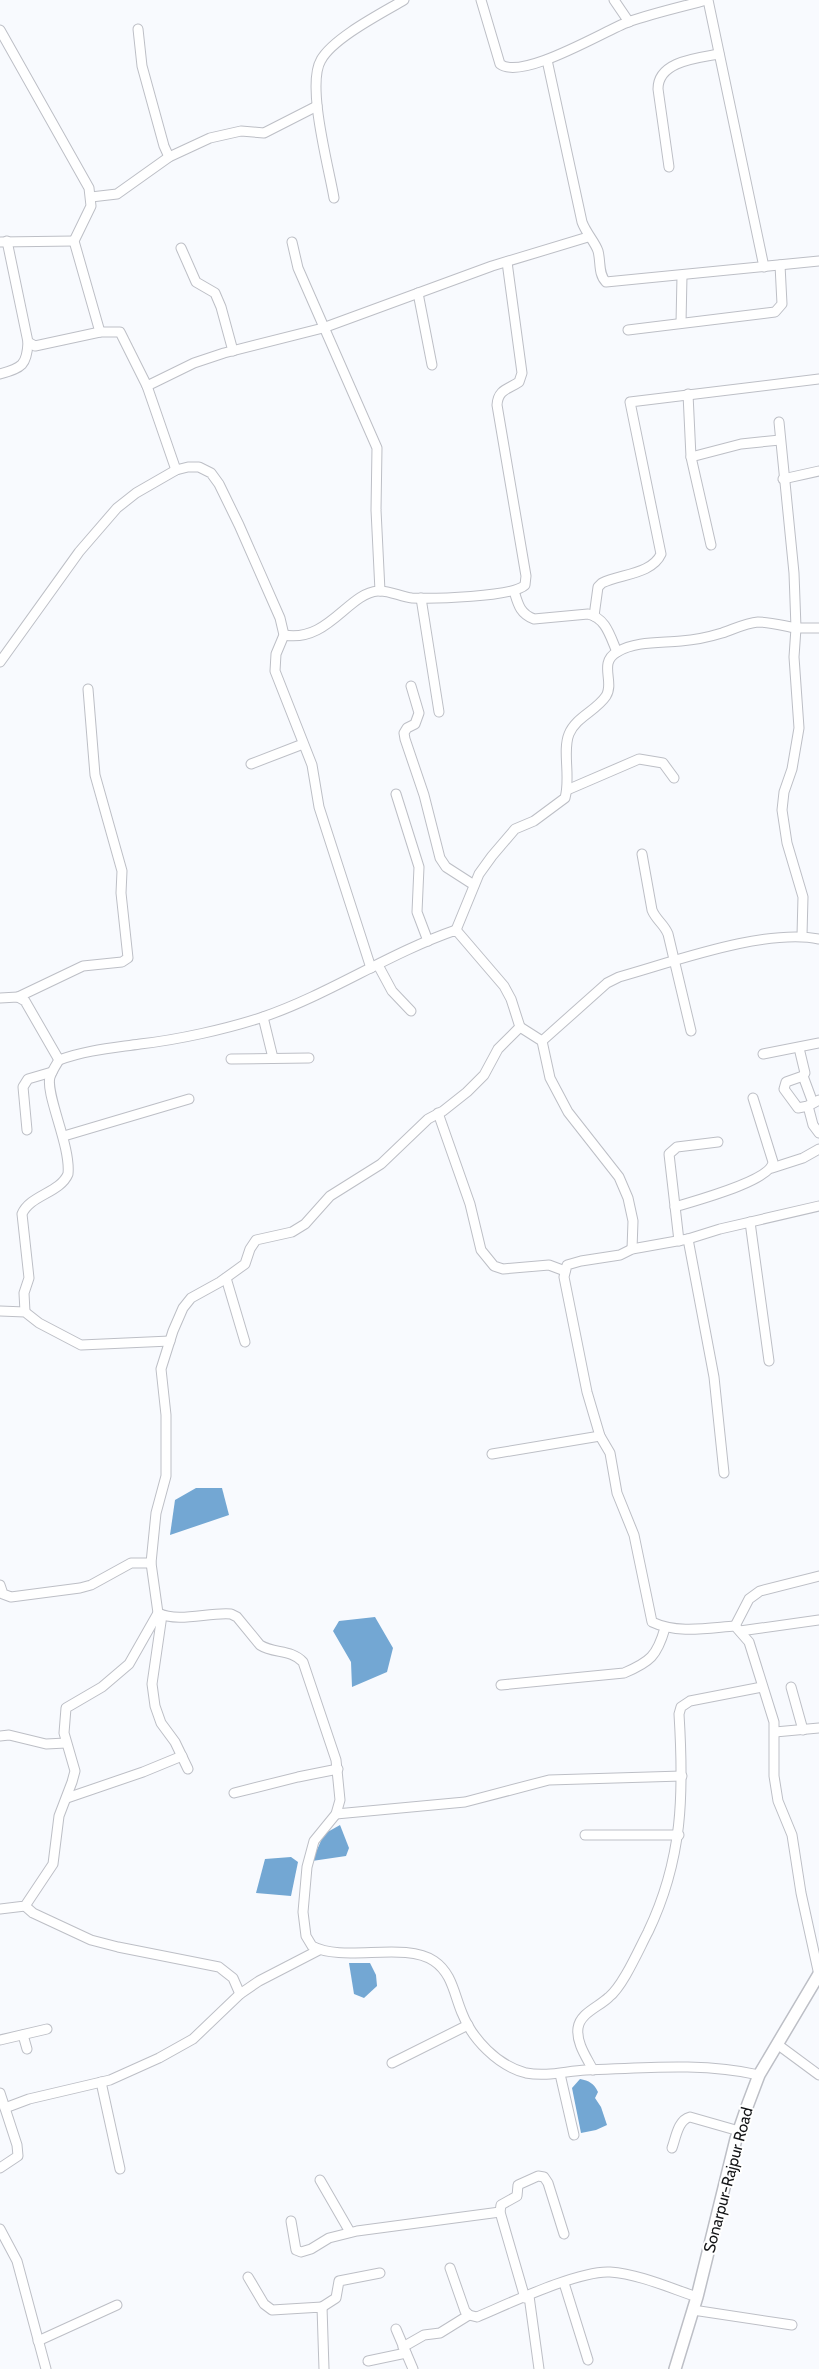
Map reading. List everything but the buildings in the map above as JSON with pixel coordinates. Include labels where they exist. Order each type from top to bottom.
[{"type":"main road","name":"Sonarpur-Rajpur Road","points":[[675,2369],[698,2297],[739,2130],[759,2075],[819,1974]]},
{"type":"street","points":[[334,198],[317,106],[315,78],[320,60],[330,48],[364,24],[404,0]]},
{"type":"street","points":[[481,0],[500,64],[503,67],[547,60],[628,22],[707,0],[764,267]]},
{"type":"street","points":[[614,0],[628,22]]},
{"type":"street","points":[[138,29],[142,66],[164,146],[169,157]]},
{"type":"street","points":[[0,30],[85,178],[91,197],[87,216],[74,241],[100,332]]},
{"type":"street","points":[[669,167],[658,89],[661,76],[665,71],[682,63],[719,54]]},
{"type":"street","points":[[547,60],[582,222],[588,237],[595,244],[602,277],[606,282],[819,261]]},
{"type":"street","points":[[91,197],[122,191],[169,157],[210,138],[241,131],[264,133],[317,106]]},
{"type":"street","points":[[147,386],[194,363],[233,350],[323,328],[492,266],[588,237]]},
{"type":"street","points":[[0,374],[21,366],[27,359],[28,342],[4,241],[74,241]]},
{"type":"street","points":[[292,242],[298,268],[377,448],[376,510],[380,591]]},
{"type":"street","points":[[181,248],[196,282],[215,293],[221,307],[233,350]]},
{"type":"street","points":[[284,636],[297,635],[325,626],[359,599],[380,591],[421,598],[514,591],[525,585],[526,576],[496,405],[497,398],[502,392],[519,382],[522,373],[508,262]]},
{"type":"street","points":[[628,330],[778,310],[782,304],[780,265]]},
{"type":"street","points":[[682,276],[682,323]]},
{"type":"street","points":[[418,293],[432,365]]},
{"type":"street","points":[[28,342],[35,346],[100,332],[120,332],[147,386],[176,470]]},
{"type":"street","points":[[594,616],[598,588],[602,583],[648,568],[657,563],[661,554],[630,402],[819,379]]},
{"type":"street","points":[[688,394],[691,457],[711,545]]},
{"type":"street","points":[[779,422],[783,479],[794,573],[796,628],[794,657],[799,728],[792,769],[784,792],[782,810],[786,843],[803,897],[802,935]]},
{"type":"street","points":[[691,457],[741,444],[780,440]]},
{"type":"street","points":[[0,662],[79,552],[117,508],[136,493],[176,470],[188,466],[199,467],[210,473],[219,484],[276,605],[284,636],[276,654],[275,670],[312,765],[319,806],[374,966],[392,991],[411,1011]]},
{"type":"street","points":[[783,479],[819,471]]},
{"type":"street","points":[[514,591],[519,608],[528,617],[534,619],[588,614],[601,620],[617,652]]},
{"type":"street","points":[[421,598],[439,712]]},
{"type":"street","points":[[25,1312],[24,1293],[29,1278],[22,1214],[27,1207],[66,1180],[68,1168],[64,1136],[50,1090],[49,1078],[59,1060],[106,1047],[141,1044],[263,1017],[456,930],[479,874],[515,829],[553,809],[565,798],[567,790],[568,735],[575,724],[606,696],[609,685],[606,672],[610,659],[617,652],[648,643],[702,638],[758,622],[796,628],[819,628]]},
{"type":"street","points":[[411,686],[419,713],[415,724],[407,728],[404,733],[404,739],[424,795],[440,858],[446,867],[474,885]]},
{"type":"street","points":[[0,998],[18,997],[83,966],[122,962],[128,958],[120,893],[122,871],[95,775],[88,689]]},
{"type":"street","points":[[251,764],[303,744]]},
{"type":"street","points":[[567,790],[639,759],[662,763],[674,778]]},
{"type":"street","points":[[396,794],[419,866],[417,912],[428,941]]},
{"type":"street","points":[[642,854],[652,910],[654,915],[664,924],[691,1031]]},
{"type":"street","points":[[456,930],[504,986],[511,999],[520,1027],[542,1041],[550,1078],[568,1112],[619,1178],[634,1221],[632,1249]]},
{"type":"street","points":[[542,1041],[607,983],[620,977],[734,944],[802,935],[819,939]]},
{"type":"street","points":[[18,997],[30,1008],[53,1054],[59,1060]]},
{"type":"street","points":[[263,1017],[273,1058]]},
{"type":"street","points":[[188,1769],[161,1723],[155,1706],[152,1684],[160,1614],[151,1563],[156,1513],[166,1476],[166,1415],[161,1369],[178,1319],[191,1298],[226,1278],[245,1264],[250,1249],[256,1240],[292,1232],[304,1224],[330,1196],[381,1164],[428,1119],[467,1092],[484,1075],[498,1049],[520,1027]]},
{"type":"street","points":[[763,1054],[819,1044]]},
{"type":"street","points":[[799,1048],[805,1073],[803,1076],[814,1103],[813,1125],[819,1133]]},
{"type":"street","points":[[230,1059],[309,1058]]},
{"type":"street","points":[[27,1130],[23,1087],[28,1079],[52,1072]]},
{"type":"street","points":[[803,1076],[786,1082],[784,1089],[798,1108],[814,1103]]},
{"type":"street","points":[[752,1098],[773,1162],[772,1168]]},
{"type":"street","points":[[64,1136],[189,1099]]},
{"type":"street","points":[[438,1113],[470,1204],[481,1250],[494,1266],[503,1269],[549,1265],[565,1272]]},
{"type":"street","points":[[718,1142],[677,1147],[671,1151],[670,1162],[675,1207],[714,1377],[724,1473]]},
{"type":"street","points":[[675,1207],[742,1184],[765,1174],[772,1168],[803,1158],[819,1149]]},
{"type":"street","points":[[819,1206],[683,1240],[632,1249],[620,1255],[581,1261],[566,1266],[564,1277],[587,1392],[600,1436],[610,1453],[617,1493],[634,1534],[652,1622],[665,1628],[686,1629],[738,1628],[819,1620]]},
{"type":"street","points":[[750,1222],[770,1361]]},
{"type":"street","points":[[226,1278],[244,1342]]},
{"type":"street","points":[[0,1311],[25,1312],[39,1323],[81,1345],[170,1341]]},
{"type":"street","points":[[492,1454],[600,1436]]},
{"type":"street","points":[[0,1585],[3,1594],[10,1597],[80,1588],[91,1585],[131,1563],[151,1563]]},
{"type":"street","points":[[738,1628],[749,1599],[760,1591],[819,1576]]},
{"type":"street","points":[[24,1906],[53,1864],[59,1816],[67,1798],[75,1771],[64,1733],[66,1708],[118,1676],[129,1664],[160,1614]]},
{"type":"street","points":[[160,1614],[231,1614],[238,1617],[254,1639],[264,1648],[297,1656],[306,1670],[338,1769],[340,1800],[336,1814],[314,1842],[307,1867],[303,1895],[306,1936],[312,1946],[319,1950]]},
{"type":"street","points":[[501,1685],[624,1673],[639,1667],[655,1654],[665,1628]]},
{"type":"street","points":[[738,1628],[749,1642],[774,1722],[774,1776],[778,1801],[792,1835],[801,1893],[819,1974]]},
{"type":"street","points":[[593,2070],[577,2036],[578,2026],[582,2018],[609,1997],[619,1986],[647,1933],[675,1856],[679,1835],[682,1776],[680,1714],[685,1703],[762,1687]]},
{"type":"street","points":[[791,1687],[803,1730]]},
{"type":"street","points":[[775,1732],[819,1728]]},
{"type":"street","points":[[0,1736],[9,1735],[46,1744],[66,1743]]},
{"type":"street","points":[[67,1798],[143,1772],[182,1756]]},
{"type":"street","points":[[234,1793],[298,1776],[338,1769]]},
{"type":"street","points":[[336,1814],[465,1802],[549,1780],[682,1776]]},
{"type":"street","points":[[584,1835],[679,1835]]},
{"type":"street","points":[[0,1909],[24,1906],[33,1913],[91,1940],[219,1967],[233,1978],[240,1994]]},
{"type":"street","points":[[5,2108],[29,2099],[102,2082],[159,2058],[193,2039],[240,1994],[274,1972],[319,1950],[394,1952],[425,1956],[434,1960],[447,1974],[468,2026],[488,2050],[510,2066],[526,2072],[560,2074],[593,2070],[728,2068],[759,2075]]},
{"type":"street","points":[[392,2063],[468,2026]]},
{"type":"street","points":[[0,2040],[47,2029]]},
{"type":"street","points":[[23,2035],[27,2049]]},
{"type":"street","points":[[777,2044],[819,2075]]},
{"type":"street","points":[[560,2074],[574,2135]]},
{"type":"street","points":[[102,2082],[120,2169]]},
{"type":"street","points":[[0,2093],[17,2145],[18,2156],[0,2168]]},
{"type":"street","points":[[672,2148],[684,2118],[690,2117],[739,2130]]},
{"type":"street","points":[[539,2369],[527,2297],[500,2212],[501,2205],[517,2196],[518,2185],[522,2182],[544,2176],[564,2234]]},
{"type":"street","points":[[320,2180],[350,2232]]},
{"type":"street","points":[[291,2221],[296,2250],[301,2252],[312,2250],[329,2238],[350,2232],[444,2217],[500,2212]]},
{"type":"street","points":[[0,2229],[17,2261],[46,2369]]},
{"type":"street","points":[[450,2268],[465,2311],[469,2315],[477,2317],[590,2273],[610,2272],[630,2276],[698,2297]]},
{"type":"street","points":[[248,2277],[264,2304],[272,2310],[322,2307],[336,2298],[339,2281],[380,2273]]},
{"type":"street","points":[[564,2283],[588,2360]]},
{"type":"street","points":[[38,2340],[117,2305]]},
{"type":"street","points":[[322,2307],[324,2369]]},
{"type":"street","points":[[693,2310],[792,2325]]},
{"type":"street","points":[[368,2361],[405,2350],[424,2335],[440,2332],[469,2315]]},
{"type":"street","points":[[396,2330],[413,2369]]},
{"type":"water","points":[[196,1488],[222,1488],[229,1515],[170,1535],[175,1500]]},
{"type":"water","points":[[375,1617],[393,1648],[387,1672],[352,1687],[351,1662],[333,1631],[339,1621]]},
{"type":"water","points":[[340,1825],[349,1848],[346,1856],[312,1861],[324,1834]]},
{"type":"water","points":[[291,1857],[298,1862],[291,1896],[256,1893],[265,1859]]},
{"type":"water","points":[[349,1963],[370,1963],[376,1975],[377,1986],[364,1998],[354,1994]]},
{"type":"water","points":[[580,2079],[595,2086],[598,2092],[595,2098],[601,2107],[607,2125],[596,2130],[581,2133],[572,2088]]}]
